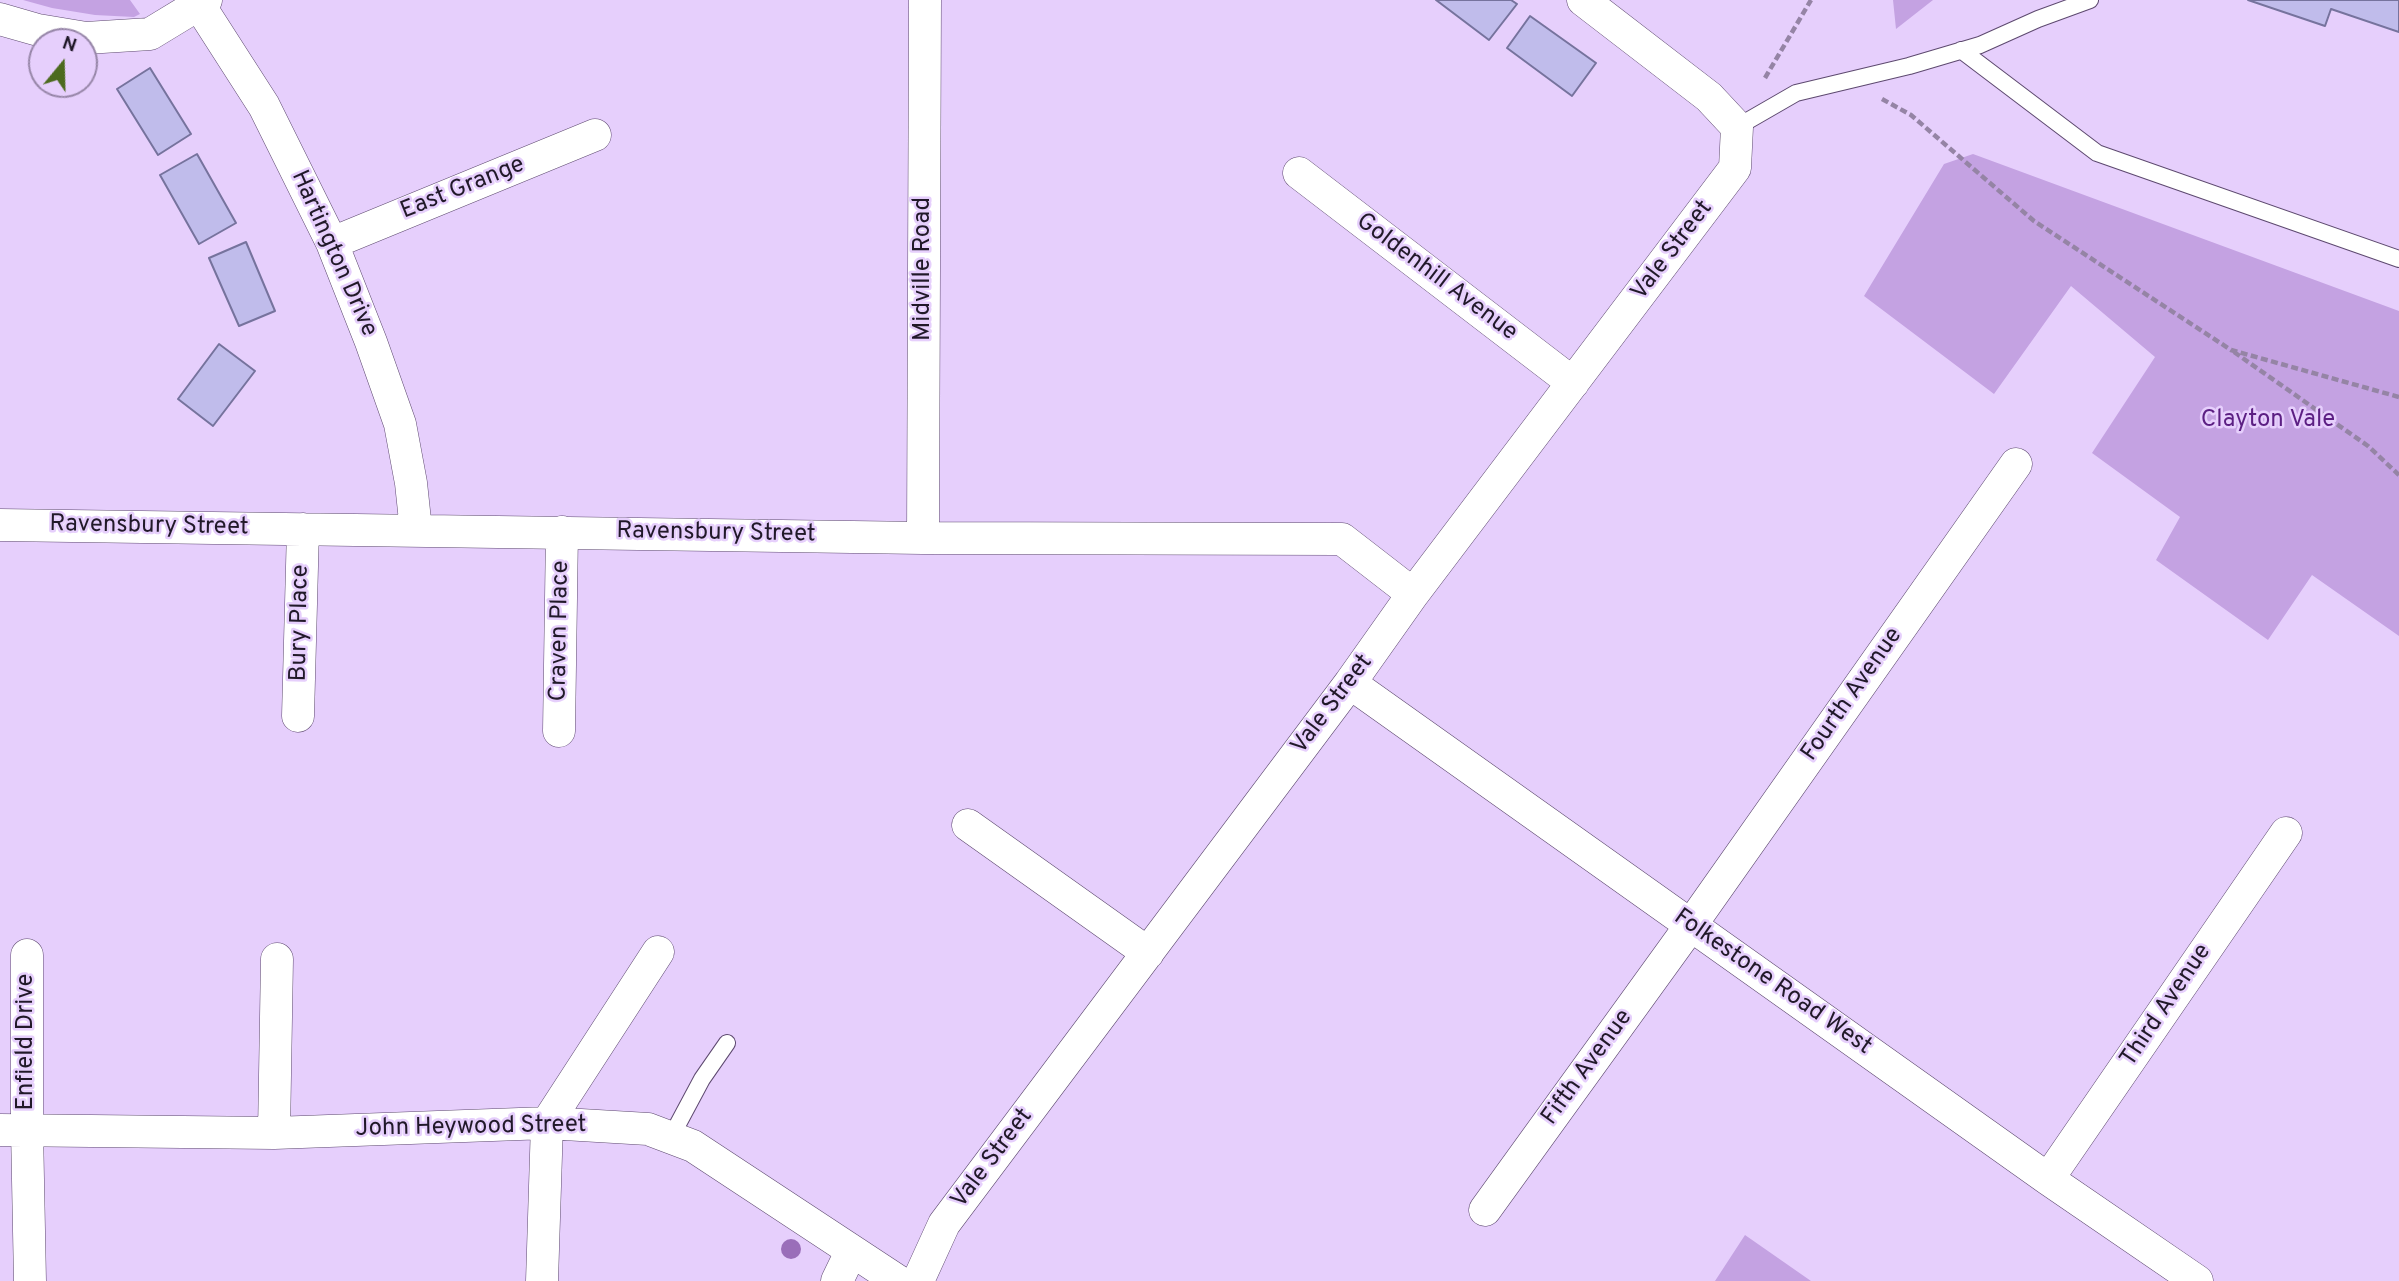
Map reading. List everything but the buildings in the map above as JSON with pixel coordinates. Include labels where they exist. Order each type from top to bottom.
[{"type":"street","name":"Midville Road","points":[[923,538],[925,0]]},
{"type":"street","points":[[1583,0],[1709,97],[1737,127]]},
{"type":"street","points":[[0,19],[38,30],[86,38],[150,34],[201,1]]},
{"type":"street","name":"Hartington Drive","points":[[201,1],[264,106],[332,243],[400,424],[416,530]]},
{"type":"street","name":"Vale Street","points":[[918,1281],[943,1224],[1735,168],[1737,127]]},
{"type":"street","name":"East Grange","points":[[332,243],[594,135]]},
{"type":"street","name":"Goldenhill Avenue","points":[[1299,173],[1573,383]]},
{"type":"street","name":"Fourth Avenue","points":[[1691,925],[2016,464]]},
{"type":"street","name":"Ravensbury Street","points":[[0,525],[923,538],[1342,539],[1413,594]]},
{"type":"street","name":"Bury Place","points":[[299,716],[303,529]]},
{"type":"street","name":"Craven Place","points":[[559,731],[562,532]]},
{"type":"street","name":"Folkestone Road West","points":[[1350,683],[2048,1179],[2197,1281]]},
{"type":"street","points":[[968,825],[1148,953]]},
{"type":"street","name":"Third Avenue","points":[[2048,1179],[2286,832]]},
{"type":"street","name":"Fifth Avenue","points":[[1485,1210],[1691,925]]},
{"type":"street","points":[[542,1281],[547,1123],[658,952]]},
{"type":"street","name":"Enfield Drive","points":[[27,955],[13,1129],[30,1281]]},
{"type":"street","points":[[274,1133],[277,959]]},
{"type":"street","name":"John Heywood Street","points":[[13,1129],[274,1133],[547,1123],[648,1129],[693,1146],[898,1281]]},
{"type":"street","points":[[837,1281],[851,1252]]},
{"type":"lane","points":[[1737,127],[1796,93],[1909,66],[1980,45],[2038,19],[2090,0]]},
{"type":"lane","points":[[1961,50],[2097,153],[2399,260]]},
{"type":"lane","points":[[671,1137],[702,1079],[727,1043]]},
{"type":"path","points":[[1764,81],[1811,0]]},
{"type":"path","points":[[1848,80],[1911,115],[2034,221],[2231,350],[2368,446],[2399,475]]},
{"type":"path","points":[[2231,350],[2399,397]]},
{"type":"green space","points":[[23,0],[130,0],[140,14],[134,17],[95,15]]},
{"type":"green space","points":[[1893,0],[1933,0],[1896,29]]},
{"type":"green space","name":"Clayton Vale","points":[[1973,154],[2399,311],[2399,636],[2312,575],[2268,640],[2156,560],[2180,517],[2092,453],[2155,357],[2071,286],[1994,394],[1864,296],[1944,164]]},
{"type":"green space","points":[[1745,1235],[1811,1281],[1715,1281]]}]
